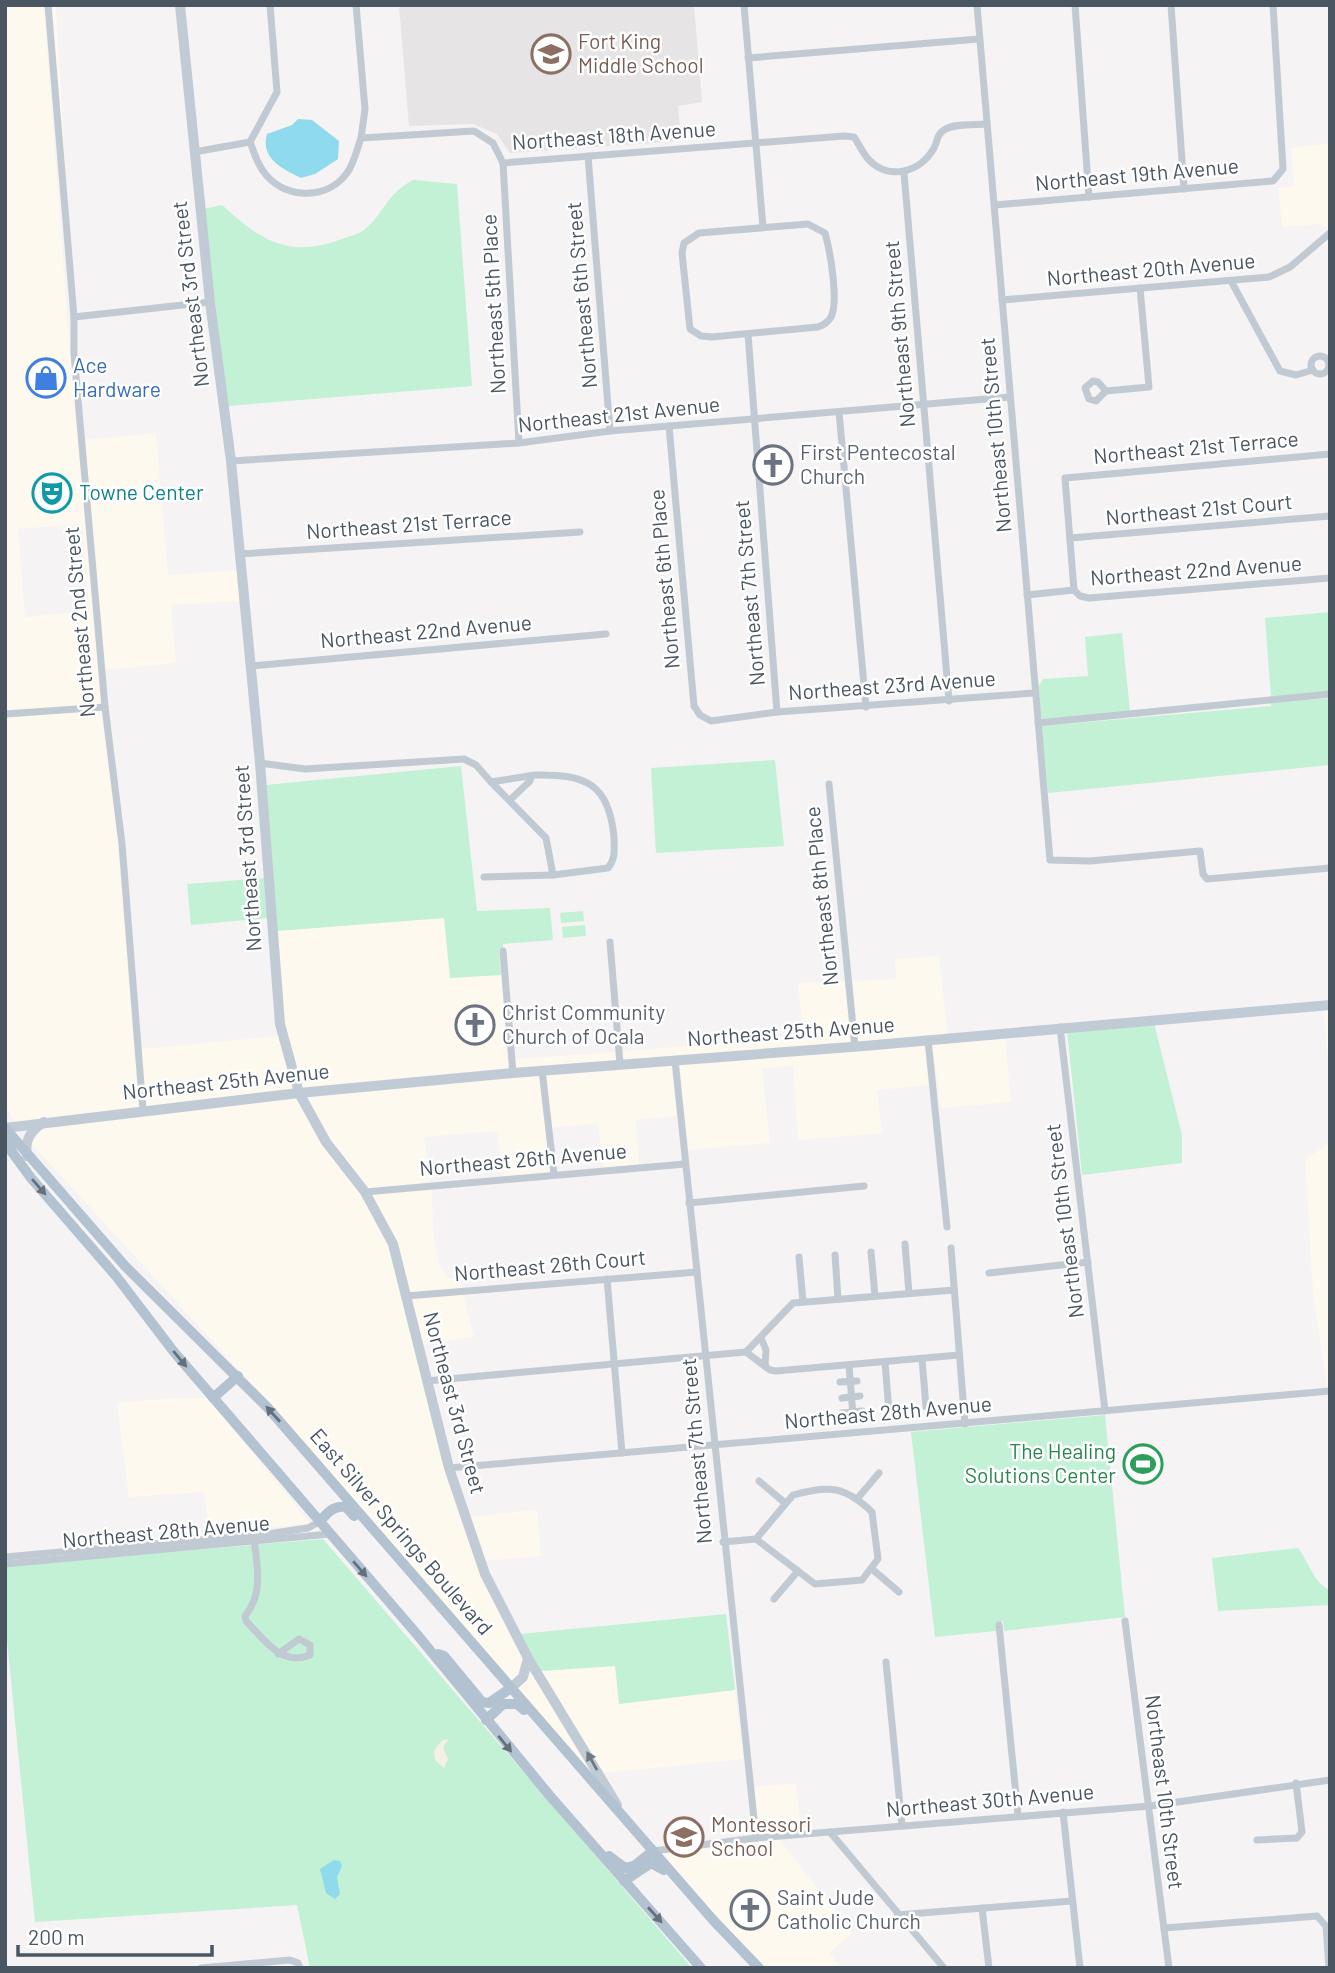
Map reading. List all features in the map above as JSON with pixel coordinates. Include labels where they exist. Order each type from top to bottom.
[{"type":"main road","name":"East Silver Springs Boulevard","points":[[5,1128],[124,1266],[238,1376],[710,1916],[759,1968]]},
{"type":"main road","points":[[5,1128],[12,1152],[213,1398],[432,1652],[550,1796],[701,1968]]},
{"type":"main road","points":[[213,1398],[238,1376]]},
{"type":"main road","points":[[319,1522],[333,1507],[346,1507],[396,1563],[407,1570]]},
{"type":"main road","points":[[432,1652],[444,1656],[482,1702],[488,1703],[511,1688]]},
{"type":"main road","points":[[486,1720],[503,1704],[517,1704],[556,1748],[570,1755]]},
{"type":"main road","points":[[550,1796],[557,1797],[615,1863],[625,1868],[634,1866],[653,1851]]},
{"type":"main road","points":[[624,1881],[651,1863],[658,1865],[704,1915],[710,1916]]},
{"type":"main road","points":[[677,1940],[690,1946],[710,1968]]},
{"type":"street","name":"Northeast 2nd Street","points":[[48,5],[74,317],[74,355],[105,707],[121,844],[143,1110]]},
{"type":"street","name":"Northeast 3rd Street","points":[[180,5],[210,302],[231,461],[260,763],[280,1024],[299,1093],[326,1142],[365,1192],[393,1244],[449,1468],[485,1574],[528,1658],[626,1820]]},
{"type":"street","points":[[270,5],[277,92],[250,142],[257,163],[279,186],[290,192],[320,193],[334,186],[347,173],[361,138],[365,109],[356,5]]},
{"type":"street","points":[[744,5],[763,227]]},
{"type":"street","name":"Northeast 10th Street","points":[[977,5],[1050,860],[1090,861],[1200,851],[1203,874],[1208,878],[1330,868]]},
{"type":"street","points":[[1075,5],[1089,198]]},
{"type":"street","points":[[1171,5],[1184,189]]},
{"type":"street","name":"Northeast 19th Avenue","points":[[995,205],[1273,181],[1280,177],[1283,169],[1273,5]]},
{"type":"street","points":[[748,58],[979,39]]},
{"type":"street","points":[[904,173],[921,164],[934,148],[938,135],[946,127],[987,124]]},
{"type":"street","name":"Northeast 18th Avenue","points":[[361,138],[474,131],[493,143],[503,163],[854,137],[869,160],[883,170],[904,173]]},
{"type":"street","points":[[194,152],[250,142]]},
{"type":"street","name":"Northeast 6th Street","points":[[588,156],[610,431]]},
{"type":"street","name":"Northeast 5th Place","points":[[503,163],[519,443]]},
{"type":"street","name":"Northeast 9th Street","points":[[904,173],[949,701]]},
{"type":"street","points":[[808,224],[825,233],[830,247],[832,315],[818,327],[748,334],[701,336],[690,329],[682,253],[684,243],[699,233],[763,227],[808,224]]},
{"type":"street","name":"Northeast 20th Avenue","points":[[1002,300],[1231,281],[1279,274],[1330,233]]},
{"type":"street","points":[[1231,281],[1280,371],[1296,375],[1313,370]]},
{"type":"street","points":[[1106,391],[1149,387],[1140,288]]},
{"type":"street","points":[[74,317],[210,302]]},
{"type":"street","name":"Northeast 7th Street","points":[[748,334],[777,712]]},
{"type":"street","name":"Northeast 21st Avenue","points":[[231,461],[519,443],[610,431],[1010,397]]},
{"type":"street","points":[[839,412],[866,707]]},
{"type":"street","name":"Northeast 6th Place","points":[[669,426],[694,706],[700,715],[711,721]]},
{"type":"street","name":"Northeast 21st Terrace","points":[[1070,538],[1065,478],[1330,454]]},
{"type":"street","name":"Northeast 21st Court","points":[[1070,538],[1330,516]]},
{"type":"street","name":"Northeast 21st Terrace","points":[[240,554],[580,532]]},
{"type":"street","points":[[1070,538],[1074,590]]},
{"type":"street","name":"Northeast 22nd Avenue","points":[[1027,595],[1074,590],[1080,596],[1089,598],[1330,578]]},
{"type":"street","name":"Northeast 22nd Avenue","points":[[250,666],[606,634]]},
{"type":"street","name":"Northeast 23rd Avenue","points":[[711,721],[777,712],[1034,694]]},
{"type":"street","points":[[1038,723],[1330,694]]},
{"type":"street","points":[[5,714],[105,707]]},
{"type":"street","points":[[260,763],[305,769],[464,759],[476,765],[546,838],[553,875]]},
{"type":"street","points":[[484,877],[601,871],[611,865],[615,854],[612,817],[602,794],[586,781],[549,775],[491,782]]},
{"type":"street","points":[[510,800],[530,781],[531,776]]},
{"type":"street","name":"Northeast 8th Place","points":[[829,783],[855,1047]]},
{"type":"street","points":[[610,942],[620,1064]]},
{"type":"street","points":[[503,951],[513,1073]]},
{"type":"street","name":"Northeast 25th Avenue","points":[[5,1128],[299,1093],[542,1070],[855,1047],[1330,1005]]},
{"type":"street","name":"Northeast 10th Street","points":[[1060,1027],[1105,1411]]},
{"type":"street","points":[[928,1040],[947,1227]]},
{"type":"street","name":"Northeast 7th Street","points":[[675,1060],[723,1542],[756,1838]]},
{"type":"street","points":[[542,1070],[554,1174]]},
{"type":"street","points":[[28,1157],[27,1142],[31,1132],[44,1122]]},
{"type":"street","name":"Northeast 26th Avenue","points":[[365,1192],[685,1164]]},
{"type":"street","points":[[689,1203],[864,1186]]},
{"type":"street","points":[[905,1244],[909,1293]]},
{"type":"street","points":[[951,1248],[965,1424]]},
{"type":"street","points":[[870,1252],[875,1296]]},
{"type":"street","points":[[835,1255],[838,1299]]},
{"type":"street","points":[[799,1257],[803,1302]]},
{"type":"street","points":[[989,1273],[1088,1262]]},
{"type":"street","name":"Northeast 26th Court","points":[[406,1296],[696,1272]]},
{"type":"street","points":[[607,1279],[622,1453]]},
{"type":"street","points":[[426,1381],[746,1352],[790,1305],[954,1290]]},
{"type":"street","points":[[761,1338],[766,1350],[765,1366]]},
{"type":"street","points":[[746,1352],[776,1371],[959,1355]]},
{"type":"street","points":[[922,1359],[926,1407]]},
{"type":"street","points":[[885,1362],[889,1412]]},
{"type":"street","points":[[849,1365],[854,1381],[853,1413]]},
{"type":"street","points":[[840,1382],[854,1381]]},
{"type":"street","name":"Northeast 28th Avenue","points":[[449,1468],[1330,1391]]},
{"type":"street","points":[[842,1398],[855,1396]]},
{"type":"street","points":[[842,1413],[862,1411]]},
{"type":"street","points":[[857,1499],[879,1473]]},
{"type":"street","points":[[759,1481],[785,1503]]},
{"type":"street","points":[[723,1542],[755,1539],[815,1584],[858,1581],[872,1569],[878,1556],[873,1515],[857,1499],[839,1489],[798,1493],[785,1503],[755,1539]]},
{"type":"street","name":"Northeast 28th Avenue","points":[[5,1564],[254,1539],[308,1528],[319,1522]]},
{"type":"street","name":"Northeast 28th Avenue","points":[[5,1557],[330,1534]]},
{"type":"street","points":[[254,1539],[256,1603],[245,1616],[246,1621],[278,1654]]},
{"type":"street","points":[[872,1569],[899,1592]]},
{"type":"street","points":[[774,1599],[798,1571]]},
{"type":"street","name":"Northeast 10th Street","points":[[1125,1621],[1169,1968]]},
{"type":"street","points":[[999,1625],[1018,1815]]},
{"type":"street","points":[[511,1688],[523,1677],[528,1658]]},
{"type":"street","points":[[886,1662],[902,1826]]},
{"type":"street","name":"Northeast 30th Avenue","points":[[653,1851],[756,1838],[1150,1806],[1330,1780]]},
{"type":"street","points":[[1258,1840],[1297,1838],[1302,1832],[1296,1783]]},
{"type":"street","points":[[1063,1812],[1080,1968]]},
{"type":"street","points":[[830,1832],[944,1968]]},
{"type":"street","points":[[897,1915],[1072,1901]]},
{"type":"street","points":[[982,1908],[989,1968]]},
{"type":"street","points":[[1164,1928],[1317,1916],[1325,1926],[1329,1968]]},
{"type":"street","points":[[201,1968],[290,1960],[299,1965]]},
{"type":"shaded area","points":[[5,5],[44,5],[67,315],[101,704],[5,711]],"holes":[[[82,524],[89,611],[25,617],[18,529]]]},
{"type":"shaded area","points":[[52,5],[56,5],[72,287],[68,224]]},
{"type":"shaded area","name":"Fort King Middle School","points":[[399,5],[694,5],[702,102],[678,106],[681,141],[510,153],[497,134],[473,124],[409,126]]},
{"type":"shaded area","points":[[1330,143],[1330,229],[1317,224],[1282,227],[1278,188],[1294,186],[1291,148]]},
{"type":"shaded area","points":[[156,433],[168,575],[238,570],[241,601],[171,605],[176,663],[105,670],[85,440]]},
{"type":"shaded area","points":[[101,710],[118,844],[139,1108],[15,1123],[5,1105],[5,718]]},
{"type":"shaded area","points":[[444,918],[450,978],[501,975],[508,1070],[302,1089],[284,1023],[277,931]]},
{"type":"shaded area","points":[[939,956],[948,1035],[858,1043],[852,981],[896,979],[895,959]]},
{"type":"shaded area","points":[[845,981],[851,1044],[624,1061],[623,1051],[804,1037],[798,983]]},
{"type":"shaded area","points":[[1330,1008],[1330,1080],[1323,1009]]},
{"type":"shaded area","points":[[279,1036],[294,1090],[146,1107],[141,1049]]},
{"type":"shaded area","points":[[1005,1036],[1011,1102],[941,1108],[932,1043]]},
{"type":"shaded area","points":[[924,1044],[929,1085],[877,1090],[882,1133],[798,1140],[793,1066],[762,1068],[770,1143],[687,1150],[679,1063]]},
{"type":"shaded area","points":[[615,1052],[616,1061],[516,1069],[515,1059]]},
{"type":"shaded area","points":[[671,1064],[677,1116],[636,1120],[639,1164],[603,1167],[598,1123],[552,1128],[546,1073]]},
{"type":"shaded area","points":[[539,1074],[550,1171],[503,1176],[497,1131],[424,1137],[431,1182],[367,1189],[329,1140],[305,1096]]},
{"type":"shaded area","points":[[297,1097],[363,1196],[389,1245],[444,1466],[524,1658],[520,1675],[511,1683],[271,1405],[31,1143],[34,1134],[45,1125]]},
{"type":"shaded area","points":[[1330,1143],[1330,1387],[1327,1388],[1313,1294],[1305,1159]]},
{"type":"shaded area","points":[[432,1188],[433,1231],[440,1267],[450,1279],[459,1278],[462,1288],[409,1293],[371,1195]]},
{"type":"shaded area","points":[[463,1294],[474,1337],[421,1345],[411,1299]]},
{"type":"shaded area","points":[[207,1398],[310,1523],[210,1535],[204,1492],[129,1497],[117,1403]]},
{"type":"shaded area","points":[[537,1510],[541,1556],[484,1561],[469,1517]]},
{"type":"shaded area","points":[[616,1666],[619,1704],[735,1690],[743,1759],[603,1773],[541,1671]]},
{"type":"shaded area","points":[[531,1669],[595,1774],[591,1774],[516,1688],[526,1679]]},
{"type":"shaded area","points":[[796,1783],[801,1830],[759,1835],[754,1787]]},
{"type":"shaded area","points":[[780,1840],[852,1933],[829,1953],[841,1968],[764,1968],[660,1854]]},
{"type":"green space","points":[[413,180],[457,184],[472,386],[228,406],[204,209],[222,205],[248,227],[274,242],[304,247],[321,245],[364,230],[397,191]]},
{"type":"green space","points":[[1330,612],[1330,691],[1271,697],[1265,618]]},
{"type":"green space","points":[[1122,633],[1130,711],[1042,720],[1037,689],[1043,679],[1088,676],[1085,637]]},
{"type":"green space","points":[[1330,698],[1330,765],[1048,793],[1042,726],[1271,706],[1271,703]]},
{"type":"green space","points":[[775,760],[784,846],[656,853],[651,768]]},
{"type":"green space","points":[[461,766],[477,911],[550,908],[553,940],[503,944],[503,948],[499,949],[501,975],[450,978],[444,918],[277,931],[266,785]]},
{"type":"green space","points":[[265,878],[268,918],[191,925],[187,884]]},
{"type":"green space","points":[[583,911],[584,921],[561,923],[560,913]]},
{"type":"green space","points":[[585,925],[586,936],[563,938],[562,927]]},
{"type":"green space","points":[[1154,1023],[1182,1135],[1182,1163],[1082,1175],[1067,1030]]},
{"type":"green space","points":[[1105,1415],[1125,1617],[1004,1631],[1003,1622],[996,1622],[996,1631],[935,1637],[911,1432]]},
{"type":"green space","points":[[323,1539],[692,1968],[310,1968],[297,1905],[35,1922],[5,1620],[5,1566]]},
{"type":"green space","points":[[1298,1548],[1316,1578],[1330,1590],[1330,1605],[1218,1611],[1212,1558]]},
{"type":"green space","points":[[726,1614],[735,1690],[619,1704],[615,1666],[541,1671],[520,1634]]},
{"type":"sand","points":[[449,1739],[443,1747],[448,1759],[444,1768],[435,1760],[434,1751],[442,1740]]},
{"type":"water","points":[[298,119],[312,120],[339,141],[338,159],[315,174],[301,178],[270,157],[266,143],[267,134],[292,125]]},
{"type":"water","points":[[334,1860],[340,1861],[342,1866],[337,1877],[340,1894],[335,1899],[326,1893],[320,1869]]},
{"type":"place","name":"Fort King Middle School","points":[[551,54]]},
{"type":"place","name":"Ace Hardware","points":[[46,378]]},
{"type":"place","name":"First Pentecostal Church","points":[[773,465]]},
{"type":"place","name":"Towne Center","points":[[52,493]]},
{"type":"place","name":"Christ Community Church of Ocala","points":[[475,1025]]},
{"type":"place","name":"The Healing Solutions Center","points":[[1143,1464]]},
{"type":"place","name":"Montessori School","points":[[684,1837]]},
{"type":"place","name":"Saint Jude Catholic Church","points":[[750,1910]]}]
